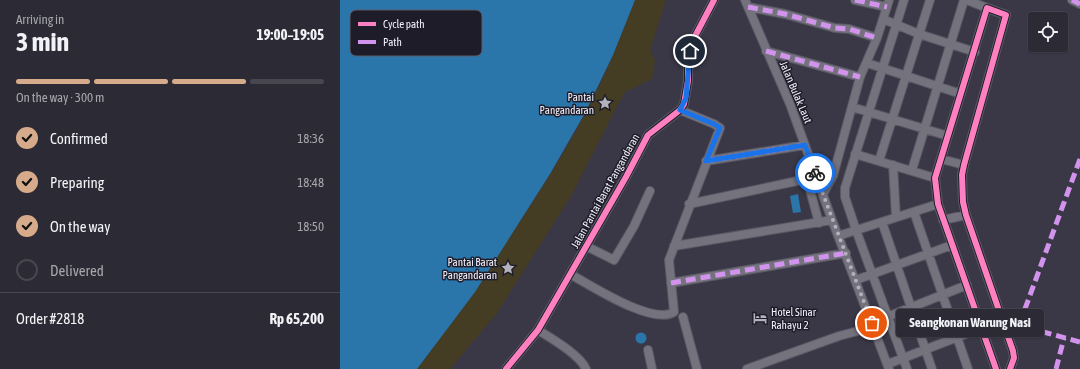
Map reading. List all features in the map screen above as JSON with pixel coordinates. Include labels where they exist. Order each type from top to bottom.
[{"type":"street","points":[[570,274],[634,309],[665,314],[674,312],[669,260],[719,127],[680,110],[686,98],[688,60],[692,42],[714,0]]},
{"type":"street","points":[[823,194],[833,176],[860,78],[877,38],[888,3],[855,0]]},
{"type":"street","points":[[904,0],[855,154],[845,188],[845,197],[907,369]]},
{"type":"street","points":[[879,161],[930,0]]},
{"type":"street","points":[[912,170],[950,43],[966,0],[1006,15],[964,165],[963,202],[1013,352],[1014,358],[1010,369]]},
{"type":"street","points":[[1072,0],[1080,4]]},
{"type":"street","points":[[747,4],[836,28],[849,29],[877,38]]},
{"type":"street","name":"Jalan Bulak Laut","points":[[747,4],[790,104],[838,236],[889,367]]},
{"type":"street","points":[[987,8],[975,52],[935,178],[938,204],[943,220],[996,369]]},
{"type":"street","points":[[883,20],[919,34],[975,52]]},
{"type":"street","points":[[766,51],[860,78]]},
{"type":"street","points":[[866,63],[961,94]]},
{"type":"street","points":[[852,107],[948,136]]},
{"type":"street","name":"Jalan Pantai Barat Pangandaran","points":[[506,369],[538,330],[648,135],[680,110]]},
{"type":"street","points":[[706,161],[805,145]]},
{"type":"street","points":[[855,154],[935,178]]},
{"type":"street","points":[[839,158],[853,163]]},
{"type":"street","points":[[940,159],[964,165]]},
{"type":"street","points":[[893,165],[896,218]]},
{"type":"street","points":[[689,204],[816,177]]},
{"type":"street","points":[[807,179],[818,223]]},
{"type":"street","points":[[586,246],[614,260],[634,226],[650,191]]},
{"type":"street","points":[[838,236],[938,204]]},
{"type":"street","points":[[914,212],[968,369]]},
{"type":"street","points":[[943,220],[966,214]]},
{"type":"street","points":[[674,246],[832,220]]},
{"type":"street","points":[[882,222],[898,265],[932,369]]},
{"type":"street","points":[[856,280],[952,245]]},
{"type":"street","points":[[671,283],[846,254]]},
{"type":"street","points":[[747,369],[873,325],[888,317],[967,285]]},
{"type":"street","points":[[683,317],[697,369]]},
{"type":"street","points":[[889,367],[903,359],[982,328]]},
{"type":"street","points":[[538,330],[582,362],[586,369]]},
{"type":"street","points":[[648,350],[652,369]]},
{"type":"sand","points":[[635,0],[666,0],[650,50],[655,60],[652,79],[624,93],[571,196],[497,313],[450,369],[417,369],[510,236],[568,145],[599,86]]},
{"type":"water","points":[[340,0],[635,0],[613,55],[585,113],[550,174],[475,292],[417,369],[340,369]]},
{"type":"water","points":[[798,194],[801,212],[793,213],[790,196]]},
{"type":"water","points":[[639,333],[643,333],[645,334],[645,342],[639,343],[636,340],[636,336]]},
{"type":"marked path","points":[[855,0],[887,7]]},
{"type":"marked path","points":[[1072,0],[1080,4]]},
{"type":"marked path","points":[[748,7],[785,14],[835,28],[849,29],[877,38]]},
{"type":"marked path","points":[[766,51],[860,77]]},
{"type":"marked path","points":[[706,161],[805,145]]},
{"type":"marked path","points":[[1080,159],[1022,317],[1023,322],[1029,328],[1080,342]]},
{"type":"marked path","points":[[671,283],[846,253]]},
{"type":"marked path","points":[[1056,369],[1064,338]]},
{"type":"cycle path","points":[[506,369],[538,330],[626,177],[648,135],[680,110],[684,104],[688,81],[688,60],[692,42],[714,0]]},
{"type":"cycle path","points":[[996,369],[938,204],[935,178],[987,8],[1006,15],[964,165],[962,175],[963,202],[966,215],[1013,351],[1014,358],[1010,369]]},
{"type":"way so far","points":[[815,173],[872,323]]},
{"type":"place","name":"Pantai Pangandaran","points":[[605,103]]},
{"type":"place","name":"Pantai Barat Pangandaran","points":[[508,268]]},
{"type":"place","name":"Hotel Sinar Rahayu 2","points":[[760,318]]},
{"type":"place","name":"Seangkonan Warung Nasi","points":[[872,323]]},
{"type":"route","points":[[690,51],[688,60],[686,98],[680,110],[719,126],[720,128],[706,161],[805,145],[815,173]]}]
